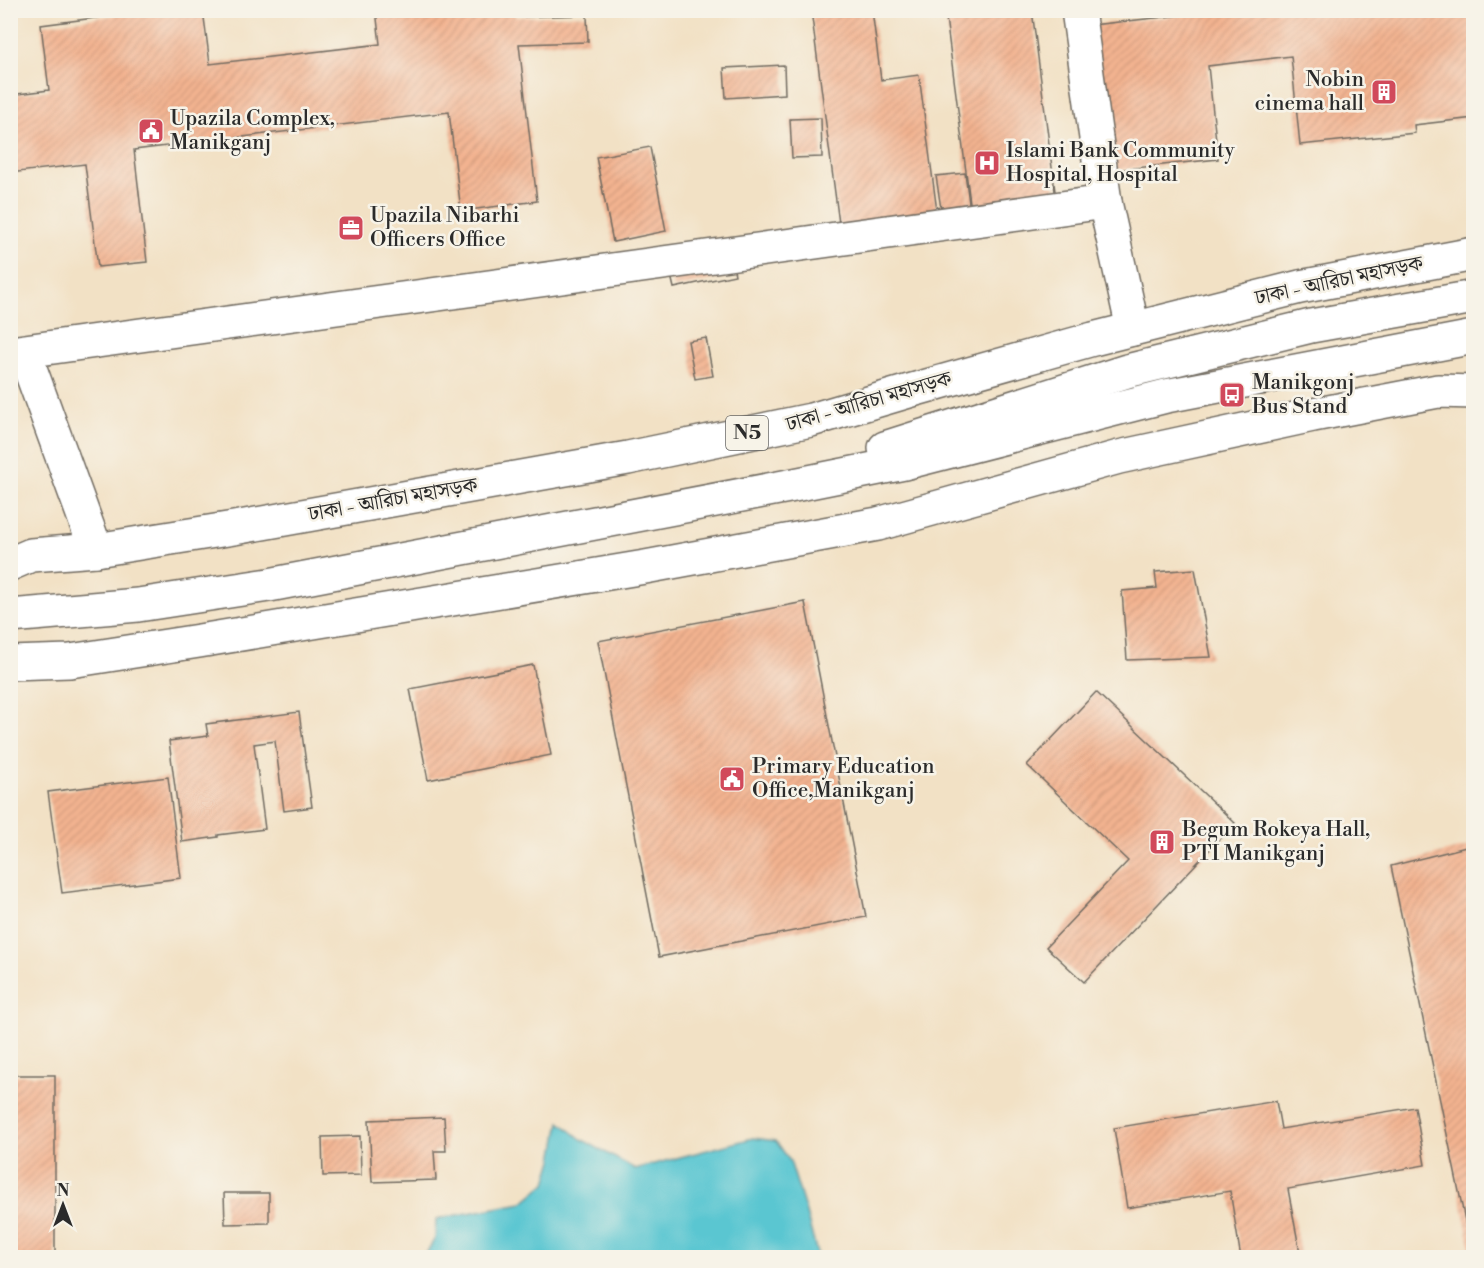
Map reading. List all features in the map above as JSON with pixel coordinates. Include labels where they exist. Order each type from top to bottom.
[{"type":"main road","points":[[1078,10],[1105,202],[1133,329]]},
{"type":"main road","points":[[96,549],[17,352],[1105,202]]},
{"type":"main road","name":"ঢাকা - আরিচা মহাসড়ক","points":[[10,564],[31,555],[96,549],[234,528],[604,462],[811,420],[1093,339],[1300,287],[1473,254]]},
{"type":"main road","points":[[789,486],[895,444],[1127,371],[1311,326],[1473,297]]},
{"type":"main road","points":[[10,616],[138,605],[269,585],[789,486],[904,464],[1166,396],[1473,337]]},
{"type":"main road","points":[[10,663],[70,661],[645,567],[878,524],[1119,457],[1438,391],[1473,392]]},
{"type":"water","points":[[560,1122],[581,1139],[635,1169],[753,1138],[776,1141],[790,1161],[818,1257],[381,1257],[426,1254],[435,1238],[436,1219],[522,1203],[546,1183]]},
{"type":"building","name":"Upazila Complex, Manikganj","points":[[156,10],[203,10],[210,64],[380,44],[376,10],[535,10],[535,12],[515,13],[515,17],[587,15],[588,42],[519,44],[537,201],[461,211],[449,112],[134,150],[147,262],[98,267],[85,164],[10,173],[10,95],[49,90],[41,25]]},
{"type":"building","points":[[811,10],[872,10],[881,80],[919,75],[938,219],[840,231]]},
{"type":"building","points":[[945,10],[1032,10],[1056,199],[971,210]]},
{"type":"building","name":"Nobin cinema hall","points":[[1227,10],[1474,10],[1474,118],[1414,125],[1415,133],[1300,145],[1291,56],[1208,66],[1218,159],[1108,171],[1092,25]]},
{"type":"building","points":[[784,65],[785,94],[726,98],[724,68]]},
{"type":"building","points":[[821,118],[822,157],[792,158],[790,119]]},
{"type":"building","points":[[650,147],[666,231],[613,242],[596,157]]},
{"type":"building","points":[[965,173],[970,211],[942,215],[936,176]]},
{"type":"building","points":[[731,254],[735,275],[674,288],[669,267]]},
{"type":"building","points":[[706,338],[713,376],[695,379],[688,341]]},
{"type":"building","points":[[1195,569],[1211,657],[1127,660],[1122,591],[1157,588],[1155,572]]},
{"type":"building","name":"Primary Education Office,Manikganj","points":[[805,602],[866,917],[659,957],[598,641]]},
{"type":"building","points":[[533,665],[551,755],[428,780],[410,689]]},
{"type":"building","name":"Begum Rokeya Hall, PTI Manikganj","points":[[1096,692],[1235,823],[1084,982],[1046,947],[1128,861],[1027,765]]},
{"type":"building","points":[[299,712],[312,807],[284,811],[275,741],[254,744],[265,829],[182,842],[169,741],[208,736],[206,724]]},
{"type":"building","points":[[168,777],[181,878],[62,893],[48,792]]},
{"type":"building","points":[[1474,845],[1474,1254],[1472,1254],[1391,866]]},
{"type":"building","points":[[10,1075],[55,1075],[55,1258],[10,1258]]},
{"type":"building","points":[[1276,1101],[1281,1129],[1415,1107],[1425,1165],[1288,1189],[1301,1258],[1241,1258],[1230,1191],[1127,1208],[1114,1128]]},
{"type":"building","points":[[444,1117],[446,1151],[434,1151],[436,1180],[372,1182],[369,1120]]},
{"type":"building","points":[[360,1136],[361,1175],[323,1176],[322,1137]]},
{"type":"building","points":[[224,1193],[269,1193],[269,1223],[225,1224]]},
{"type":"place","name":"Nobin cinema hall","points":[[1384,92]]},
{"type":"place","name":"Upazila Complex, Manikganj","points":[[151,131]]},
{"type":"place","name":"Islami Bank Community Hospital, Hospital","points":[[987,163]]},
{"type":"place","name":"Upazila Nibarhi Officers Office","points":[[351,228]]},
{"type":"place","name":"Manikgonj Bus Stand","points":[[1232,395]]},
{"type":"place","name":"Primary Education Office,Manikganj","points":[[732,779]]},
{"type":"place","name":"Begum Rokeya Hall, PTI Manikganj","points":[[1162,842]]}]
